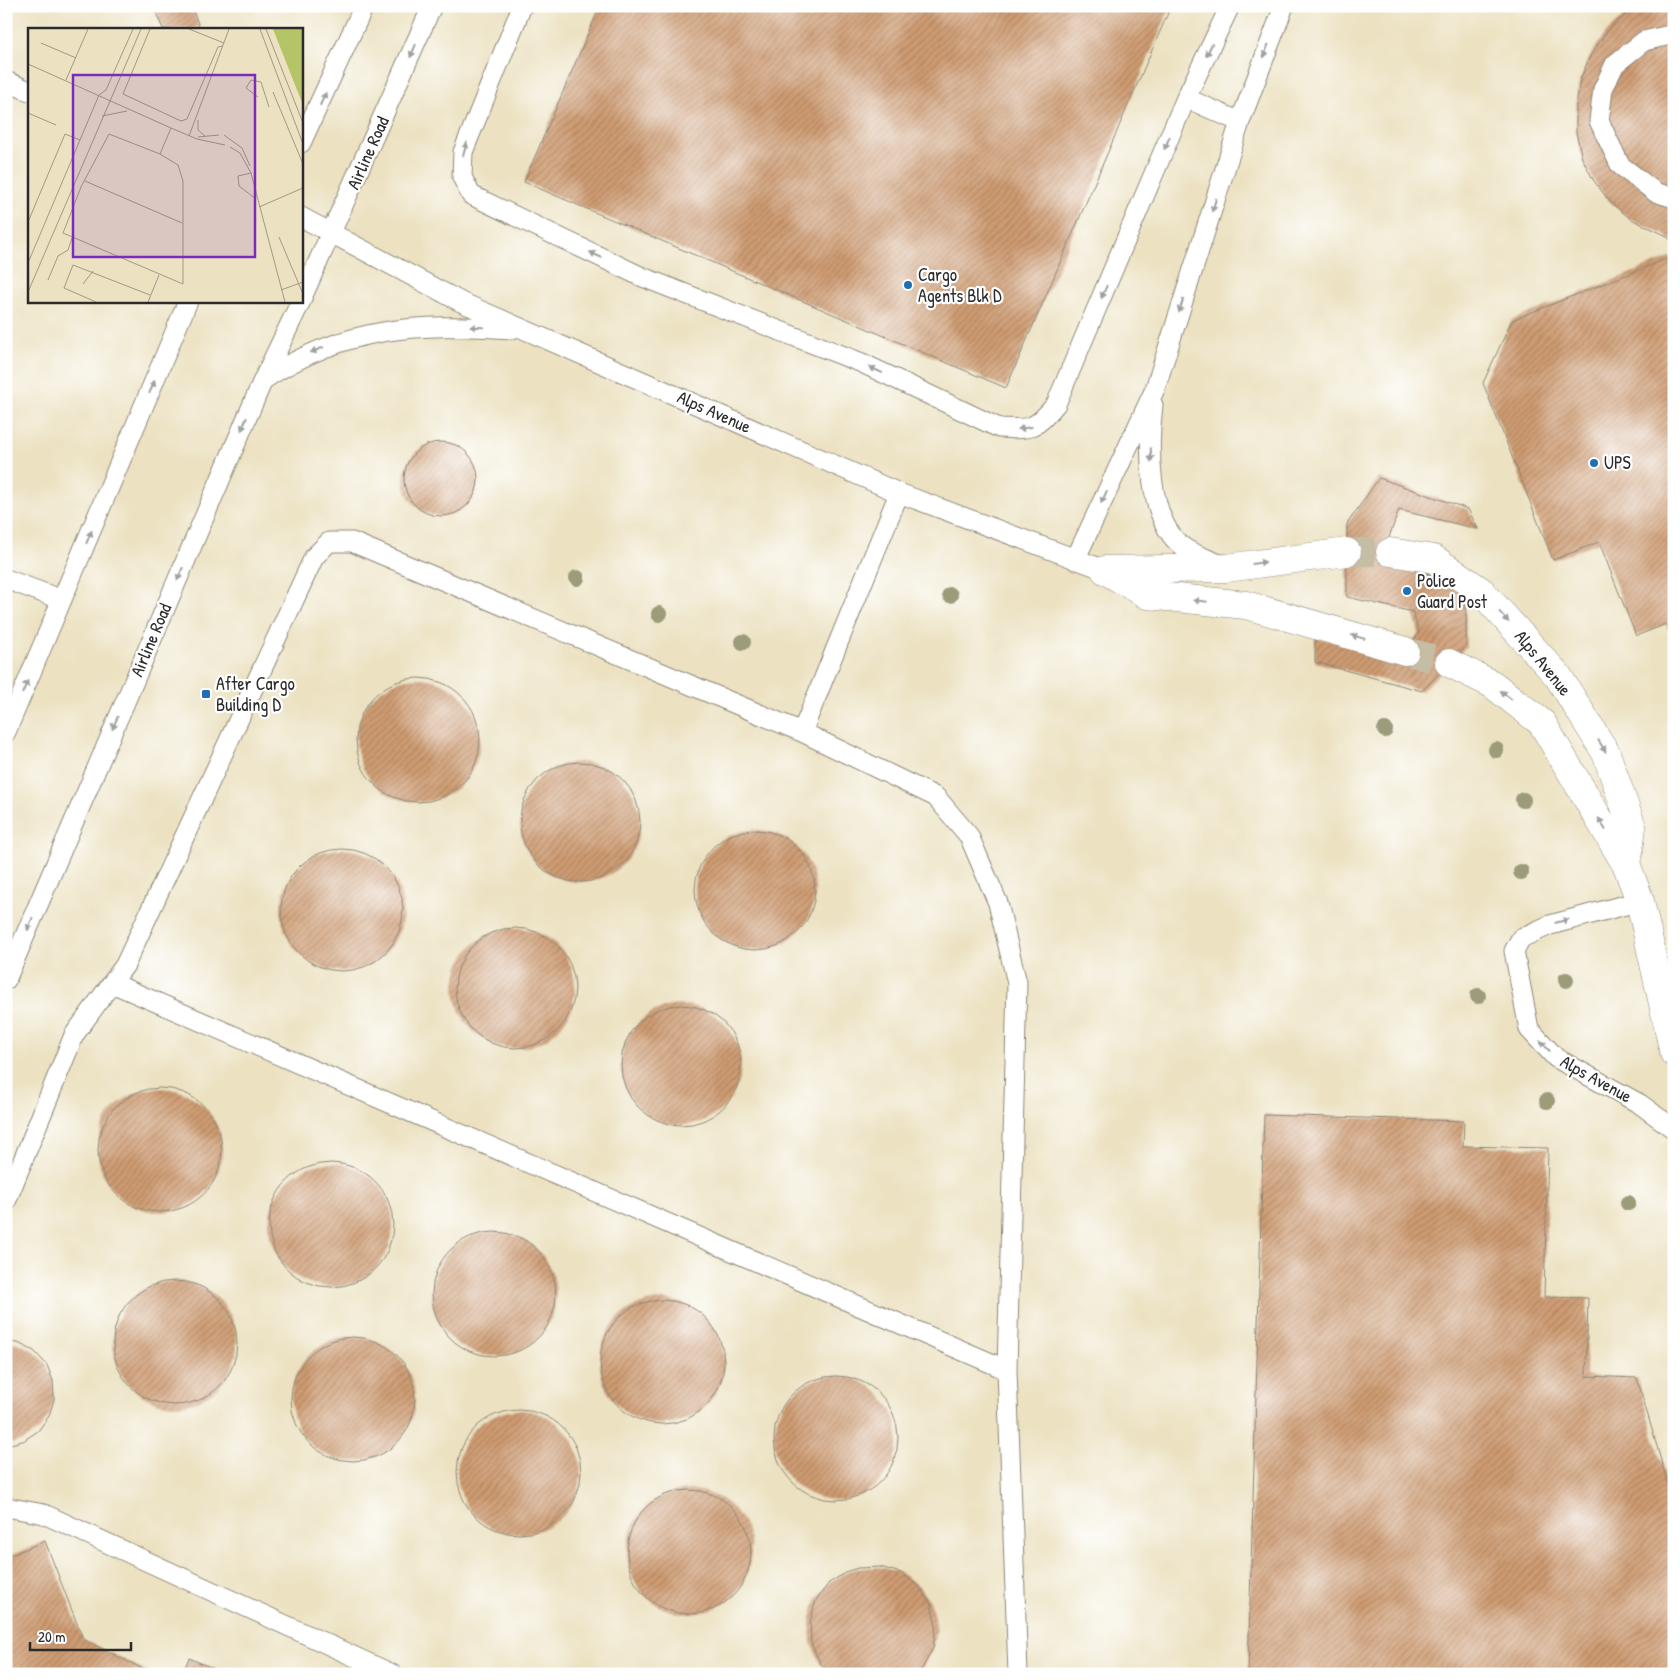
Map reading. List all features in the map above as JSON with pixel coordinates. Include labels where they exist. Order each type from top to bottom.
[{"type":"street","name":"Alps Avenue","points":[[1105,570],[1228,568],[1347,552]]},
{"type":"street","name":"Alps Avenue","points":[[1390,552],[1434,559],[1480,591],[1558,676],[1606,753],[1632,827],[1627,866]]},
{"type":"street","name":"Alps Avenue","points":[[1105,570],[1146,595],[1246,605],[1405,651]]},
{"type":"street","name":"Alps Avenue","points":[[1449,663],[1492,684],[1542,723],[1627,866],[1640,901],[1674,1054]]},
{"type":"lane","points":[[302,140],[364,6]]},
{"type":"lane","name":"Airline Road","points":[[302,298],[332,235],[432,6]]},
{"type":"lane","points":[[522,6],[463,152],[462,177],[471,195],[640,276],[862,363],[999,428],[1020,429],[1038,425],[1056,404],[1186,98],[1230,6]]},
{"type":"lane","points":[[1075,560],[1155,389],[1240,122],[1284,6]]},
{"type":"lane","points":[[1674,34],[1644,41],[1615,64],[1603,89],[1599,121],[1620,165],[1656,192],[1674,198]]},
{"type":"lane","points":[[6,81],[28,90]]},
{"type":"lane","points":[[1186,98],[1240,122]]},
{"type":"lane","name":"Alps Avenue","points":[[302,218],[461,302],[899,493],[1105,570]]},
{"type":"lane","points":[[6,732],[188,302]]},
{"type":"lane","name":"Airline Road","points":[[6,980],[263,380],[300,302]]},
{"type":"lane","points":[[263,380],[292,361],[317,349],[377,332],[406,328],[474,326],[526,330]]},
{"type":"lane","points":[[1155,389],[1150,433],[1151,473],[1158,505],[1169,530],[1183,547],[1228,568]]},
{"type":"lane","points":[[802,732],[899,493]]},
{"type":"lane","points":[[6,1202],[74,1035],[125,965],[314,558],[329,542],[352,542],[802,732],[936,796],[969,836],[998,903],[1017,983],[1007,1370],[1018,1674]]},
{"type":"lane","points":[[6,579],[62,600]]},
{"type":"lane","name":"Alps Avenue","points":[[1640,901],[1550,925],[1521,938],[1514,951],[1529,1029],[1556,1058],[1640,1104],[1674,1129]]},
{"type":"lane","points":[[112,983],[1007,1370]]},
{"type":"lane","points":[[6,1507],[44,1514],[392,1674]]},
{"type":"building","points":[[153,6],[191,6],[199,26],[195,28],[163,28]]},
{"type":"building","name":"Cargo Agents Blk D","points":[[600,6],[1171,6],[1006,388],[524,182]]},
{"type":"building","points":[[1640,6],[1674,6],[1674,243],[1665,235],[1631,219],[1610,202],[1594,181],[1582,158],[1576,132],[1576,106],[1580,80],[1590,56],[1605,34],[1624,16]]},
{"type":"building","name":"UPS","points":[[1674,256],[1674,643],[1666,624],[1636,636],[1599,542],[1553,560],[1483,383],[1512,320]]},
{"type":"building","points":[[441,442],[455,445],[467,453],[475,465],[478,479],[475,493],[467,505],[455,513],[441,516],[427,513],[415,505],[407,493],[404,479],[407,465],[415,453],[427,445]]},
{"type":"building","name":"Police Guard Post","points":[[1379,478],[1468,509],[1478,529],[1399,510],[1388,540],[1392,564],[1466,584],[1466,647],[1422,691],[1315,662],[1315,638],[1405,651],[1419,633],[1413,612],[1347,597],[1347,524]]},
{"type":"building","points":[[418,678],[442,682],[462,696],[476,716],[480,740],[476,764],[462,784],[442,798],[418,802],[394,798],[374,784],[360,764],[356,740],[360,716],[374,696],[394,682]]},
{"type":"building","points":[[580,762],[592,763],[603,767],[613,772],[622,780],[630,789],[635,799],[639,810],[639,834],[635,845],[630,855],[622,864],[613,872],[603,877],[592,881],[580,882],[568,881],[557,877],[547,872],[538,864],[530,855],[525,845],[521,834],[520,822],[521,810],[525,799],[530,789],[538,780],[547,772],[557,767],[568,763]]},
{"type":"building","points":[[755,830],[767,831],[778,835],[788,840],[797,848],[805,857],[810,867],[814,878],[814,902],[810,913],[805,923],[797,932],[788,940],[778,945],[767,949],[755,950],[743,949],[732,945],[722,940],[713,932],[705,923],[700,913],[696,902],[695,890],[696,878],[700,867],[705,857],[713,848],[722,840],[732,835],[743,831]]},
{"type":"building","points":[[342,849],[354,850],[365,854],[376,859],[385,867],[393,876],[398,887],[402,898],[402,922],[398,933],[393,944],[385,953],[376,961],[365,966],[354,970],[342,971],[330,970],[319,966],[308,961],[299,953],[291,944],[286,933],[282,922],[281,910],[282,898],[286,887],[291,876],[299,867],[308,859],[319,854],[330,850]]},
{"type":"building","points":[[515,928],[527,929],[538,933],[548,938],[557,946],[565,955],[570,965],[574,976],[574,1000],[570,1011],[565,1021],[557,1030],[548,1038],[538,1043],[527,1047],[515,1048],[503,1047],[492,1043],[482,1038],[473,1030],[465,1021],[460,1011],[456,1000],[455,988],[456,976],[460,965],[465,955],[473,946],[482,938],[492,933],[503,929]]},
{"type":"building","points":[[681,1005],[693,1006],[704,1010],[714,1015],[723,1023],[731,1032],[736,1042],[740,1053],[740,1077],[736,1088],[731,1098],[723,1107],[714,1115],[704,1120],[693,1124],[681,1125],[669,1124],[658,1120],[648,1115],[639,1107],[631,1098],[626,1088],[622,1077],[621,1065],[622,1053],[626,1042],[631,1032],[639,1023],[648,1015],[658,1010],[669,1006]]},
{"type":"building","points":[[160,1088],[184,1092],[204,1106],[218,1126],[222,1150],[218,1174],[204,1194],[184,1208],[160,1212],[136,1208],[116,1194],[102,1174],[98,1150],[102,1126],[116,1106],[136,1092]]},
{"type":"building","points":[[1264,1115],[1464,1121],[1463,1146],[1548,1148],[1544,1297],[1588,1298],[1586,1376],[1637,1378],[1674,1505],[1674,1674],[1248,1674]]},
{"type":"building","points":[[331,1163],[355,1167],[375,1181],[389,1201],[393,1225],[389,1249],[375,1269],[355,1283],[331,1287],[307,1283],[287,1269],[273,1249],[269,1225],[273,1201],[287,1181],[307,1167]]},
{"type":"building","points":[[494,1232],[518,1236],[538,1250],[552,1270],[556,1294],[552,1318],[538,1338],[518,1352],[494,1356],[470,1352],[450,1338],[436,1318],[432,1294],[436,1270],[450,1250],[470,1236]]},
{"type":"building","points":[[175,1281],[199,1285],[219,1299],[233,1319],[237,1343],[233,1367],[219,1387],[199,1401],[175,1405],[151,1401],[131,1387],[117,1367],[113,1343],[117,1319],[131,1299],[151,1285]]},
{"type":"building","points":[[662,1300],[686,1305],[697,1310],[706,1318],[714,1327],[719,1338],[724,1362],[719,1386],[714,1397],[706,1406],[697,1414],[686,1419],[662,1424],[638,1419],[627,1414],[618,1406],[610,1397],[605,1386],[600,1362],[605,1338],[610,1327],[618,1318],[627,1310],[638,1305]]},
{"type":"building","points":[[353,1337],[377,1341],[397,1355],[411,1375],[415,1399],[411,1423],[397,1443],[377,1457],[353,1461],[329,1457],[309,1443],[295,1423],[291,1399],[295,1375],[309,1355],[329,1341]]},
{"type":"building","points":[[6,1342],[18,1343],[34,1351],[47,1365],[53,1381],[54,1399],[49,1416],[38,1431],[23,1441],[6,1445]]},
{"type":"building","points":[[836,1376],[860,1380],[880,1394],[894,1414],[898,1438],[894,1462],[880,1482],[860,1496],[836,1500],[812,1496],[792,1482],[778,1462],[774,1438],[778,1414],[792,1394],[812,1380]]},
{"type":"building","points":[[519,1410],[543,1414],[563,1428],[577,1448],[581,1472],[577,1496],[563,1516],[543,1530],[519,1534],[495,1530],[475,1516],[461,1496],[457,1472],[461,1448],[475,1428],[495,1414]]},
{"type":"building","points":[[689,1490],[713,1494],[733,1508],[747,1528],[751,1552],[747,1576],[733,1596],[713,1610],[689,1614],[665,1610],[645,1596],[631,1576],[627,1552],[631,1528],[645,1508],[665,1494]]},
{"type":"building","points":[[45,1541],[83,1639],[153,1674],[6,1674],[6,1557]]},
{"type":"building","points":[[880,1567],[901,1573],[919,1586],[931,1604],[936,1626],[933,1648],[923,1667],[916,1674],[830,1674],[820,1663],[811,1643],[810,1621],[816,1600],[829,1583],[848,1571],[858,1568]]},
{"type":"building","points":[[189,1658],[226,1674],[182,1674]]},
{"type":"tunnel","points":[[1347,552],[1390,552]]},
{"type":"tunnel","points":[[1405,651],[1449,663]]},
{"type":"place","name":"Cargo Agents Blk D","points":[[908,285]]},
{"type":"place","name":"UPS","points":[[1594,463]]},
{"type":"place","name":"Police Guard Post","points":[[1407,591]]},
{"type":"place","name":"After Cargo Building D","points":[[206,694]]}]
